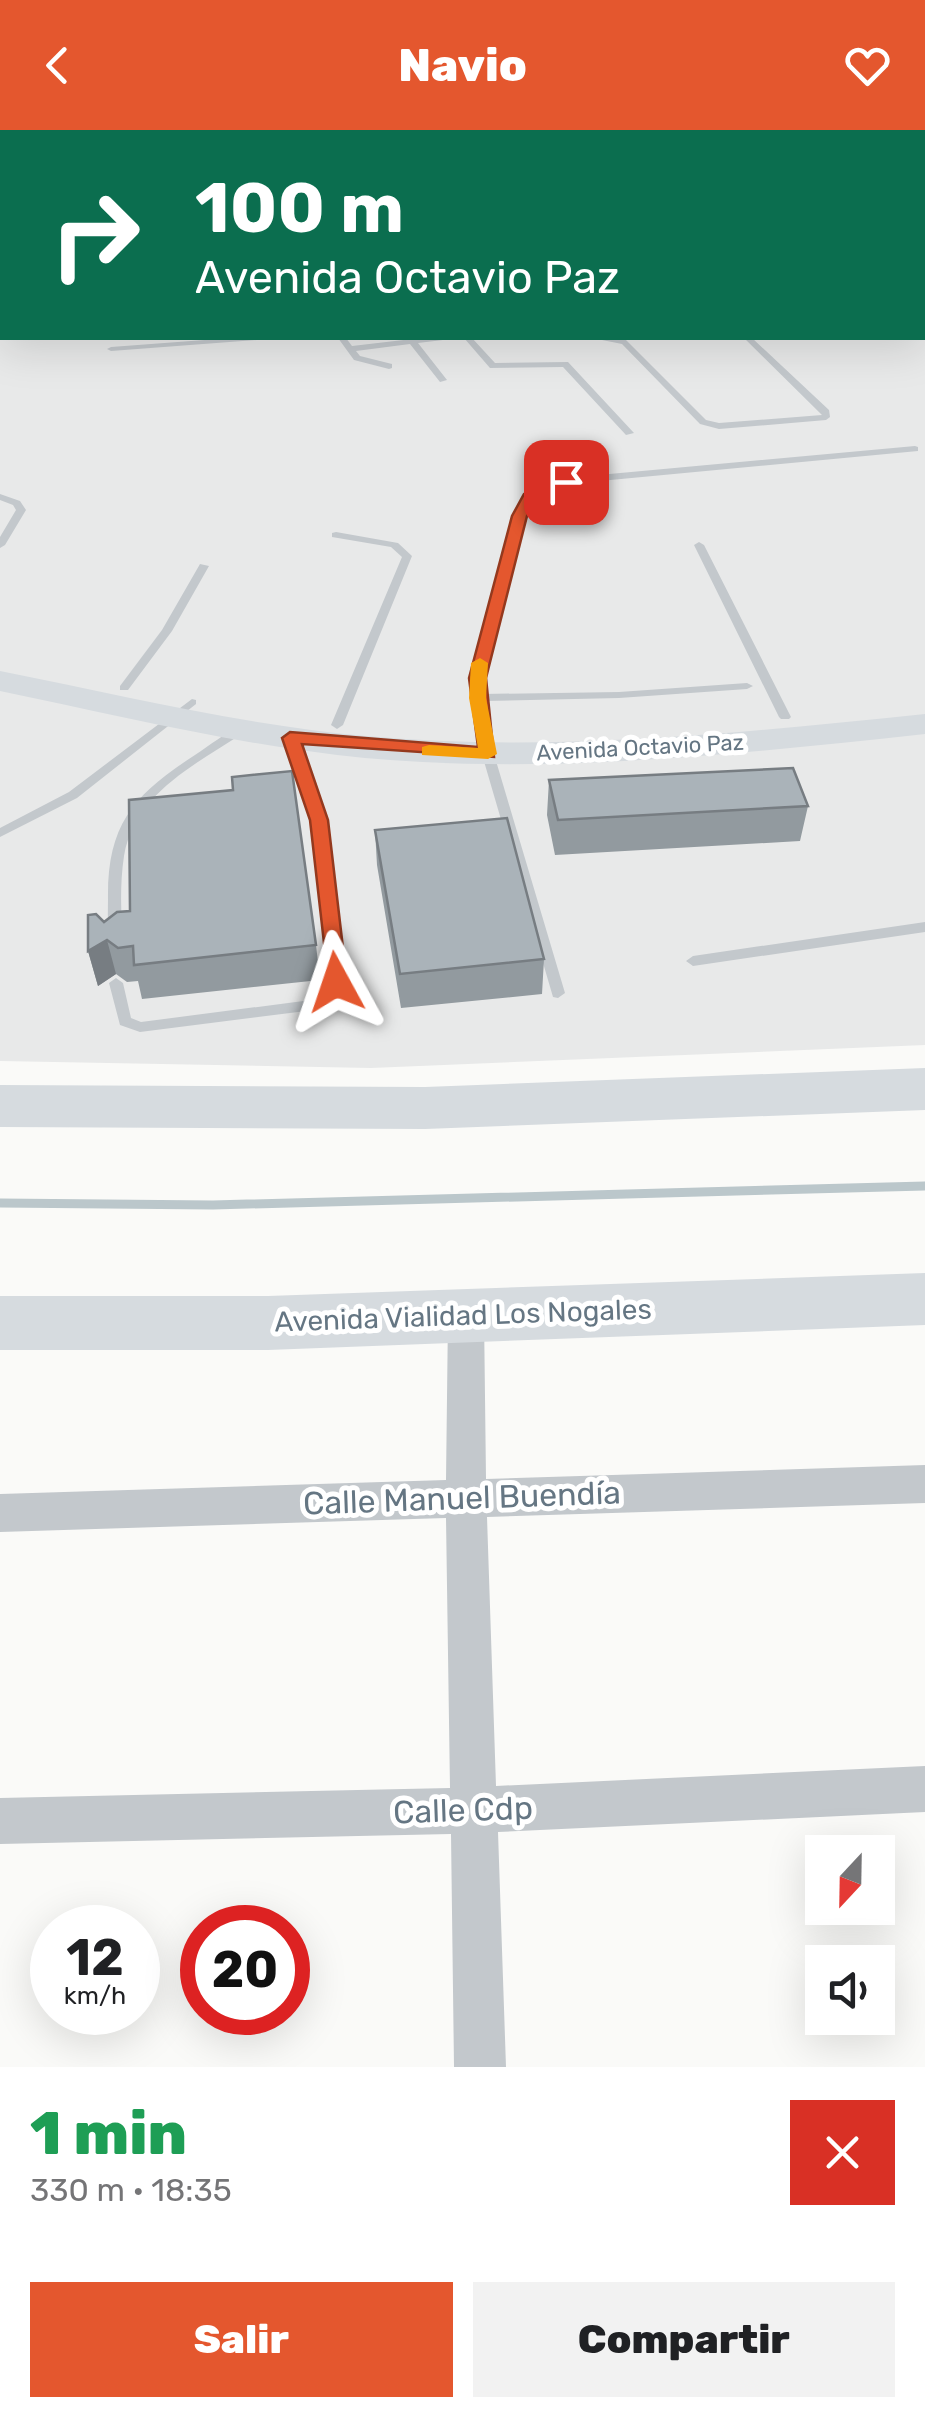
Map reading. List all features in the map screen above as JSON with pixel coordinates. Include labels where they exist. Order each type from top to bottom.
[{"type":"highway","points":[[0,1106],[425,1108],[925,1090]]},
{"type":"highway","name":"Avenida Vialidad Los Nogales","points":[[0,1323],[268,1323],[925,1299]]},
{"type":"street","name":"Avenida Octavio Paz","points":[[0,664],[124,688],[241,730],[290,738],[695,745],[925,719]]},
{"type":"street","name":"Avenida Octavio Paz","points":[[0,681],[184,709],[485,744],[786,717],[925,719]]},
{"type":"street","points":[[466,1315],[466,1498],[477,1810],[480,2067]]},
{"type":"street","name":"Calle Manuel Buendía","points":[[0,1513],[925,1484]]},
{"type":"street","name":"Calle Cdp","points":[[0,1822],[477,1810],[925,1789]]},
{"type":"lane","points":[[111,350],[233,340]]},
{"type":"lane","points":[[343,340],[365,362],[389,366]]},
{"type":"lane","points":[[349,349],[376,341],[422,340]]},
{"type":"lane","points":[[470,340],[493,366],[550,362],[569,366],[629,433]]},
{"type":"lane","points":[[622,340],[703,422],[719,426],[826,417],[826,412],[750,340]]},
{"type":"lane","points":[[412,341],[443,380]]},
{"type":"lane","points":[[558,993],[485,744],[477,698],[481,655],[520,516],[529,498],[546,488],[600,478],[915,449]]},
{"type":"lane","points":[[0,497],[22,510],[0,544]]},
{"type":"lane","points":[[336,535],[394,545],[407,556],[337,725]]},
{"type":"lane","points":[[699,544],[786,717]]},
{"type":"lane","points":[[124,688],[166,631],[204,566]]},
{"type":"lane","points":[[477,698],[620,695],[747,686]]},
{"type":"lane","points":[[0,833],[73,795],[184,709]]},
{"type":"lane","points":[[115,948],[114,861],[124,826],[148,794],[241,730]]},
{"type":"lane","points":[[116,984],[124,1021],[140,1027],[314,1005],[334,991],[324,846],[315,802],[290,738]]},
{"type":"lane","points":[[693,962],[925,927]]},
{"type":"shaded area","points":[[0,340],[925,340],[925,1045],[371,1068],[0,1061]]},
{"type":"building","points":[[793,768],[808,806],[558,820],[549,780]]},
{"type":"building","points":[[292,771],[316,945],[134,965],[133,946],[118,948],[107,940],[88,951],[88,915],[96,914],[104,922],[117,912],[130,911],[129,800],[233,790],[232,777]]},
{"type":"building","points":[[507,818],[544,959],[400,974],[375,830]]},
{"type":"waterway","points":[[0,1203],[213,1205],[925,1186]]},
{"type":"slow traffic","points":[[429,751],[488,754],[477,698],[480,663]]},
{"type":"route","points":[[336,982],[324,846],[315,802],[290,738],[488,754],[482,734],[477,678],[520,516],[529,498],[566,482]]}]
